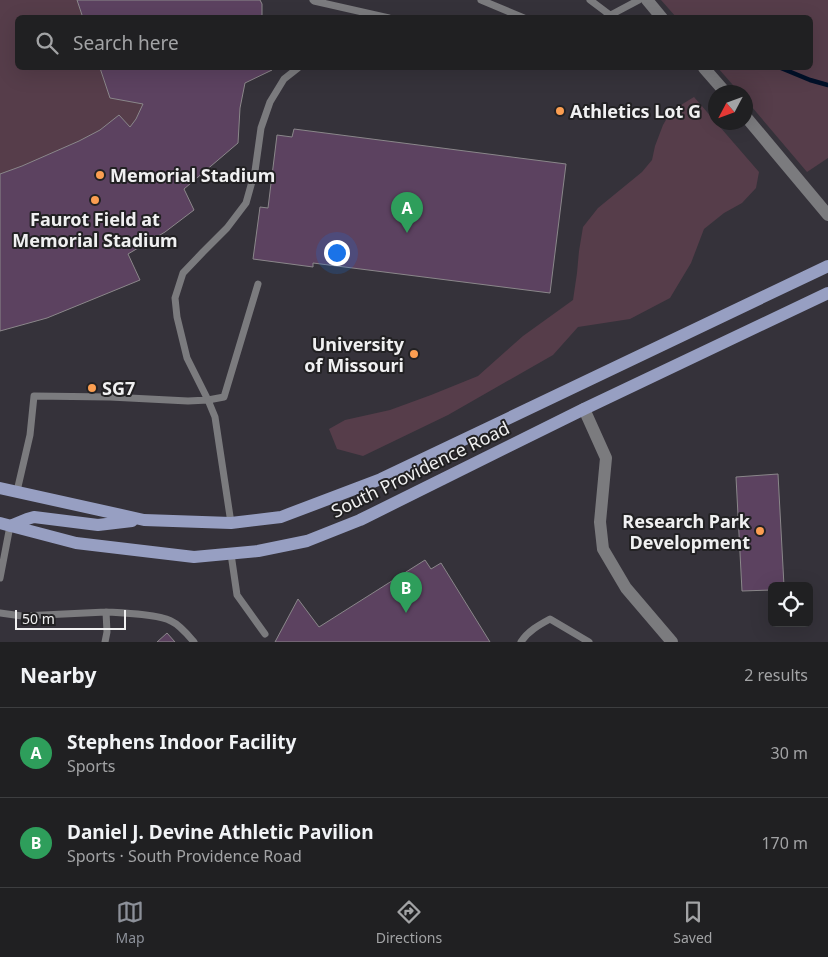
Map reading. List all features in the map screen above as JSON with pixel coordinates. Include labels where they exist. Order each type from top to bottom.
[{"type":"main road","name":"South Providence Road","points":[[0,488],[144,520],[231,523],[281,517],[381,479],[828,266]]},
{"type":"main road","name":"South Providence Road","points":[[5,524],[76,543],[194,557],[258,552],[307,540],[360,520],[584,409],[828,293]]},
{"type":"main road","points":[[5,524],[34,517],[98,525],[144,520]]},
{"type":"street","points":[[647,0],[660,15]]},
{"type":"street","points":[[706,70],[719,85]]},
{"type":"street","points":[[753,125],[828,215]]},
{"type":"street","points":[[584,409],[606,458],[600,522],[603,548],[626,588],[672,642]]},
{"type":"lane","points":[[313,0],[366,15]]},
{"type":"lane","points":[[481,0],[517,15]]},
{"type":"lane","points":[[590,0],[606,15]]},
{"type":"lane","points":[[609,15],[639,0]]},
{"type":"lane","points":[[231,523],[215,416],[187,358],[177,317],[175,298],[183,273],[227,228],[246,203],[255,171],[261,128],[270,102],[284,79],[295,70]]},
{"type":"lane","points":[[17,491],[30,435],[34,396],[188,401],[224,397],[258,284]]},
{"type":"lane","points":[[0,578],[5,524]]},
{"type":"lane","points":[[231,554],[237,595],[265,634]]},
{"type":"lane","points":[[105,642],[107,632],[106,612]]},
{"type":"lane","points":[[0,613],[22,616],[106,612],[161,618],[172,621],[194,642]]},
{"type":"lane","points":[[522,642],[537,626],[550,619],[589,642]]},
{"type":"shaded area","name":"University of Missouri","points":[[0,0],[828,0],[828,642],[0,642]]},
{"type":"shaded area","name":"Memorial Stadium","points":[[0,0],[260,0],[262,15],[15,15],[15,70],[272,70],[245,83],[240,108],[238,143],[184,189],[194,210],[165,232],[128,254],[140,280],[47,318],[0,331]]},
{"type":"shaded area","points":[[661,0],[828,0],[828,158],[807,172],[753,108],[753,85],[733,85],[720,70],[813,70],[813,15],[674,15]]},
{"type":"shaded area","points":[[694,97],[708,113],[708,130],[723,130],[759,172],[756,188],[742,203],[724,213],[704,229],[691,263],[670,298],[630,319],[578,327],[553,355],[448,415],[363,456],[337,449],[329,429],[345,420],[390,410],[478,376],[523,336],[573,300],[583,227],[598,208],[642,172],[652,160],[663,125],[671,111]]},
{"type":"building","points":[[77,0],[260,0],[262,4],[262,15],[82,15]]},
{"type":"building","name":"Memorial Stadium","points":[[101,70],[272,70],[245,83],[240,108],[238,143],[184,189],[194,210],[165,232],[128,254],[140,280],[47,318],[0,331],[0,174],[79,141],[100,130],[119,115],[130,127],[143,104],[110,98]]},
{"type":"building","points":[[294,129],[566,164],[550,293],[313,263],[313,267],[253,259],[260,207],[268,208],[277,135],[292,137]]},
{"type":"building","name":"Research Park Development","points":[[778,474],[784,582],[768,582],[768,590],[742,591],[736,477]]},
{"type":"building","points":[[425,560],[431,569],[441,563],[490,642],[275,642],[298,599],[319,627]]},
{"type":"building","points":[[167,633],[175,642],[157,642]]},
{"type":"waterway","points":[[786,70],[828,85]]},
{"type":"place","name":"Athletics Lot G","points":[[560,111]]},
{"type":"place","name":"Memorial Stadium","points":[[100,175]]},
{"type":"place","name":"Faurot Field at Memorial Stadium","points":[[95,200]]},
{"type":"place","name":"Stephens Indoor Facility","points":[[407,233]]},
{"type":"place","name":"University of Missouri","points":[[414,354]]},
{"type":"place","name":"SG7","points":[[92,388]]},
{"type":"place","name":"Research Park Development","points":[[760,531]]},
{"type":"place","name":"Daniel J. Devine Athletic Pavilion","points":[[406,613]]}]
